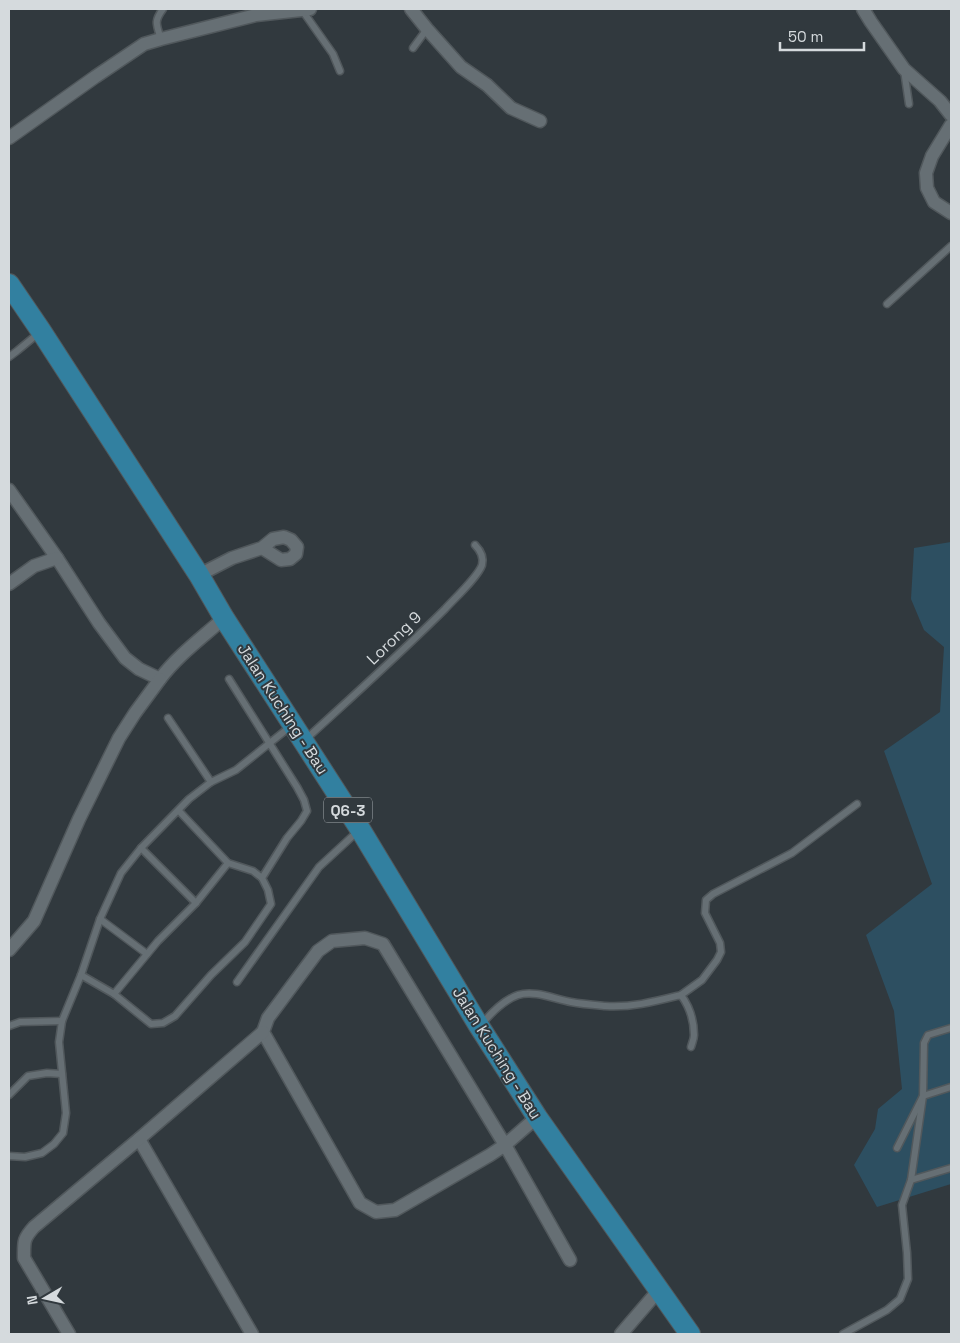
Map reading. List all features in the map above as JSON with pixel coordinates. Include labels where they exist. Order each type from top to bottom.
[{"type":"main road","name":"Jalan Kuching - Bau","points":[[9,284],[199,575],[224,618],[360,829],[479,1026],[537,1116],[690,1334]]},
{"type":"street","points":[[9,138],[144,44],[255,12],[306,9]]},
{"type":"street","points":[[411,9],[461,67],[487,85],[511,108],[540,121]]},
{"type":"street","points":[[863,9],[870,22],[904,69],[946,100],[951,115]]},
{"type":"street","points":[[951,125],[932,156],[926,173],[927,188],[934,202],[951,213]]},
{"type":"street","points":[[9,490],[57,558],[99,623],[125,658],[139,669],[160,678]]},
{"type":"street","points":[[199,575],[232,558],[262,548]]},
{"type":"street","points":[[9,584],[34,566],[57,558]]},
{"type":"street","points":[[9,950],[34,921],[79,819],[119,738],[167,669],[224,618]]},
{"type":"street","points":[[69,1334],[24,1258],[26,1236],[34,1227],[263,1032],[268,1018],[318,951],[332,941],[365,938],[383,944],[505,1145],[570,1260]]},
{"type":"street","points":[[263,1032],[360,1202],[376,1212],[395,1210],[490,1155],[505,1145],[537,1116]]},
{"type":"street","points":[[139,1139],[252,1334]]},
{"type":"street","points":[[621,1334],[658,1291]]},
{"type":"lane","points":[[161,39],[156,18],[163,9]]},
{"type":"lane","points":[[306,9],[333,54],[340,71]]},
{"type":"lane","points":[[412,48],[428,29]]},
{"type":"lane","points":[[904,69],[909,104]]},
{"type":"lane","points":[[887,304],[951,246]]},
{"type":"lane","points":[[9,356],[18,351],[40,331]]},
{"type":"lane","name":"Lorong 9","points":[[303,742],[414,639],[463,590],[482,565],[480,550],[475,545]]},
{"type":"lane","points":[[230,679],[304,800],[307,811],[287,838],[262,878]]},
{"type":"lane","points":[[168,718],[210,782]]},
{"type":"lane","points":[[9,1156],[25,1157],[42,1153],[54,1144],[63,1133],[66,1113],[59,1042],[62,1021],[100,919],[121,874],[141,848],[189,799],[210,782],[236,770],[293,724]]},
{"type":"lane","points":[[479,1026],[504,1003],[518,995],[537,994],[572,1002],[608,1006],[656,1002],[681,995],[702,980],[721,952],[720,943],[705,913],[706,900],[713,894],[792,853],[857,804]]},
{"type":"lane","points":[[80,975],[114,994],[151,1024],[164,1022],[175,1016],[211,975],[245,942],[271,904],[268,890],[262,878],[253,871],[228,863],[179,811]]},
{"type":"lane","points":[[237,982],[319,866],[360,829]]},
{"type":"lane","points":[[141,848],[196,902]]},
{"type":"lane","points":[[114,994],[158,941],[196,902],[228,863]]},
{"type":"lane","points":[[100,919],[147,954]]},
{"type":"lane","points":[[681,995],[688,1004],[692,1020],[694,1035],[691,1047]]},
{"type":"lane","points":[[9,1026],[20,1022],[62,1021]]},
{"type":"lane","points":[[843,1334],[886,1310],[900,1299],[908,1279],[902,1205],[911,1180],[923,1096],[924,1043],[928,1035],[951,1028]]},
{"type":"lane","points":[[9,1095],[28,1076],[47,1073],[62,1074]]},
{"type":"lane","points":[[897,1148],[923,1096],[951,1087]]},
{"type":"lane","points":[[911,1180],[951,1168]]},
{"type":"shaded area","points":[[951,542],[951,1184],[877,1207],[854,1165],[875,1129],[878,1109],[902,1089],[894,1011],[866,935],[932,884],[884,751],[940,712],[944,647],[924,630],[911,599],[914,548]]}]
